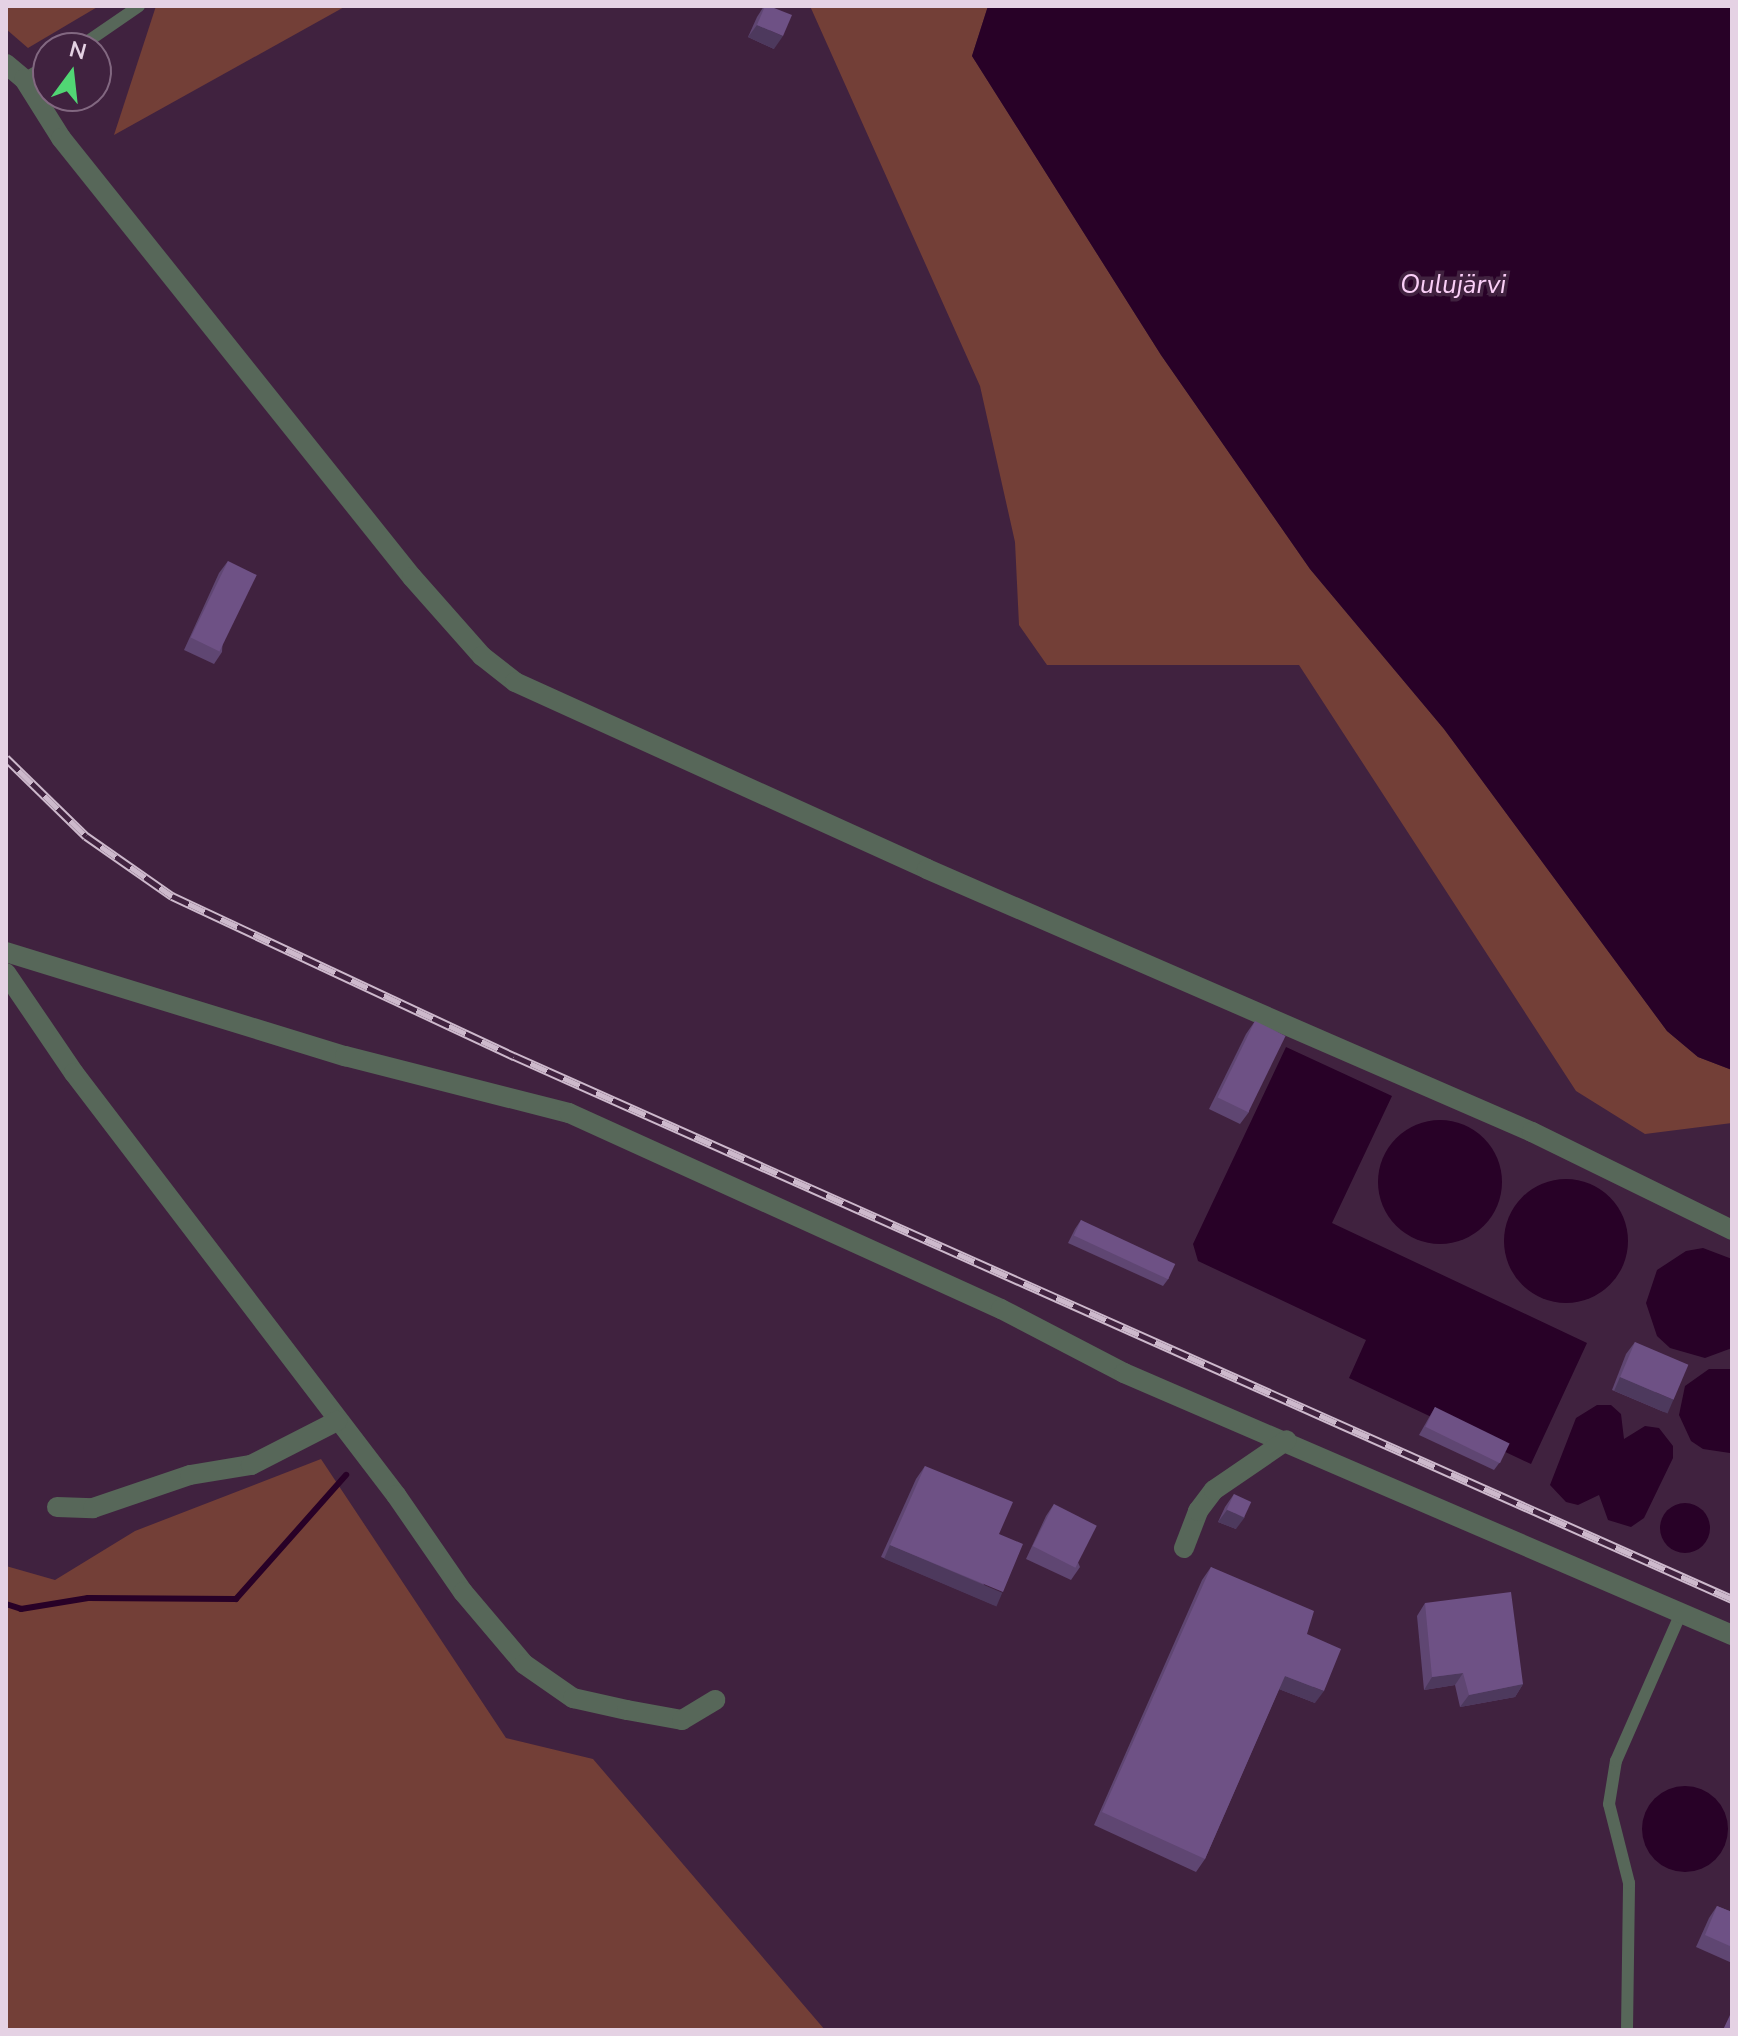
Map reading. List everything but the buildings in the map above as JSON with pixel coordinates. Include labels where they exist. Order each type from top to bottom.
[{"type":"street","points":[[6,64],[24,79],[61,138],[412,577],[482,656],[515,682],[927,869],[1532,1132],[1732,1230]]},
{"type":"street","points":[[6,952],[345,1056],[569,1113],[1001,1309],[1124,1373],[1287,1440],[1732,1635]]},
{"type":"street","points":[[6,973],[74,1073],[396,1495],[463,1592],[524,1664],[573,1698],[627,1710],[682,1720],[715,1700]]},
{"type":"street","points":[[57,1507],[93,1508],[190,1475],[251,1465],[337,1421]]},
{"type":"street","points":[[1184,1548],[1198,1511],[1214,1490],[1287,1440]]},
{"type":"lane","points":[[101,32],[139,6]]},
{"type":"lane","points":[[24,79],[32,74]]},
{"type":"lane","points":[[1627,2030],[1629,1883],[1609,1804],[1616,1761],[1681,1613]]},
{"type":"shaded area","points":[[6,6],[99,6],[55,32],[32,32],[32,46],[28,48],[6,29]]},
{"type":"shaded area","points":[[156,6],[346,6],[114,135]]},
{"type":"shaded area","points":[[810,6],[988,6],[972,56],[1161,355],[1310,569],[1444,729],[1667,1031],[1698,1057],[1732,1070],[1732,1123],[1645,1134],[1576,1091],[1299,665],[1047,665],[1019,625],[1015,542],[980,386]]},
{"type":"shaded area","points":[[321,1459],[506,1738],[593,1759],[825,2030],[6,2030],[6,1566],[55,1580],[135,1531]]},
{"type":"water","name":"Oulujärvi","points":[[988,6],[1732,6],[1732,1070],[1698,1057],[1667,1031],[1444,729],[1310,569],[1161,355],[972,56]]},
{"type":"water","points":[[1286,1047],[1392,1096],[1332,1223],[1587,1343],[1531,1464],[1349,1378],[1366,1340],[1198,1261],[1193,1244]]},
{"type":"water","points":[[1440,1120],[1464,1125],[1484,1138],[1497,1158],[1502,1182],[1497,1206],[1484,1226],[1464,1239],[1440,1244],[1416,1239],[1396,1226],[1383,1206],[1378,1182],[1383,1158],[1396,1138],[1416,1125]]},
{"type":"water","points":[[1566,1179],[1590,1184],[1610,1197],[1623,1217],[1628,1241],[1623,1265],[1610,1285],[1590,1298],[1566,1303],[1542,1298],[1522,1285],[1509,1265],[1504,1241],[1509,1217],[1522,1197],[1542,1184]]},
{"type":"water","points":[[1703,1248],[1732,1259],[1732,1348],[1705,1358],[1670,1348],[1657,1336],[1646,1303],[1657,1270],[1686,1251]]},
{"type":"water","points":[[1709,1369],[1732,1369],[1730,1453],[1703,1449],[1691,1441],[1679,1415],[1685,1386]]},
{"type":"water","points":[[1597,1405],[1611,1405],[1621,1414],[1624,1439],[1645,1426],[1659,1428],[1673,1446],[1673,1458],[1644,1518],[1631,1527],[1608,1520],[1599,1495],[1578,1505],[1566,1502],[1550,1485],[1576,1418]]},
{"type":"water","points":[[1685,1503],[1703,1510],[1710,1528],[1703,1546],[1685,1553],[1667,1546],[1660,1528],[1667,1510]]},
{"type":"water","points":[[1685,1786],[1701,1790],[1715,1799],[1724,1813],[1728,1829],[1724,1845],[1715,1859],[1701,1868],[1685,1872],[1669,1868],[1655,1859],[1646,1845],[1642,1829],[1646,1813],[1655,1799],[1669,1790]]},
{"type":"waterway","points":[[6,1604],[21,1609],[88,1598],[236,1599],[346,1475]]},
{"type":"railway","points":[[6,758],[86,836],[172,896],[514,1056],[1732,1599]]}]
